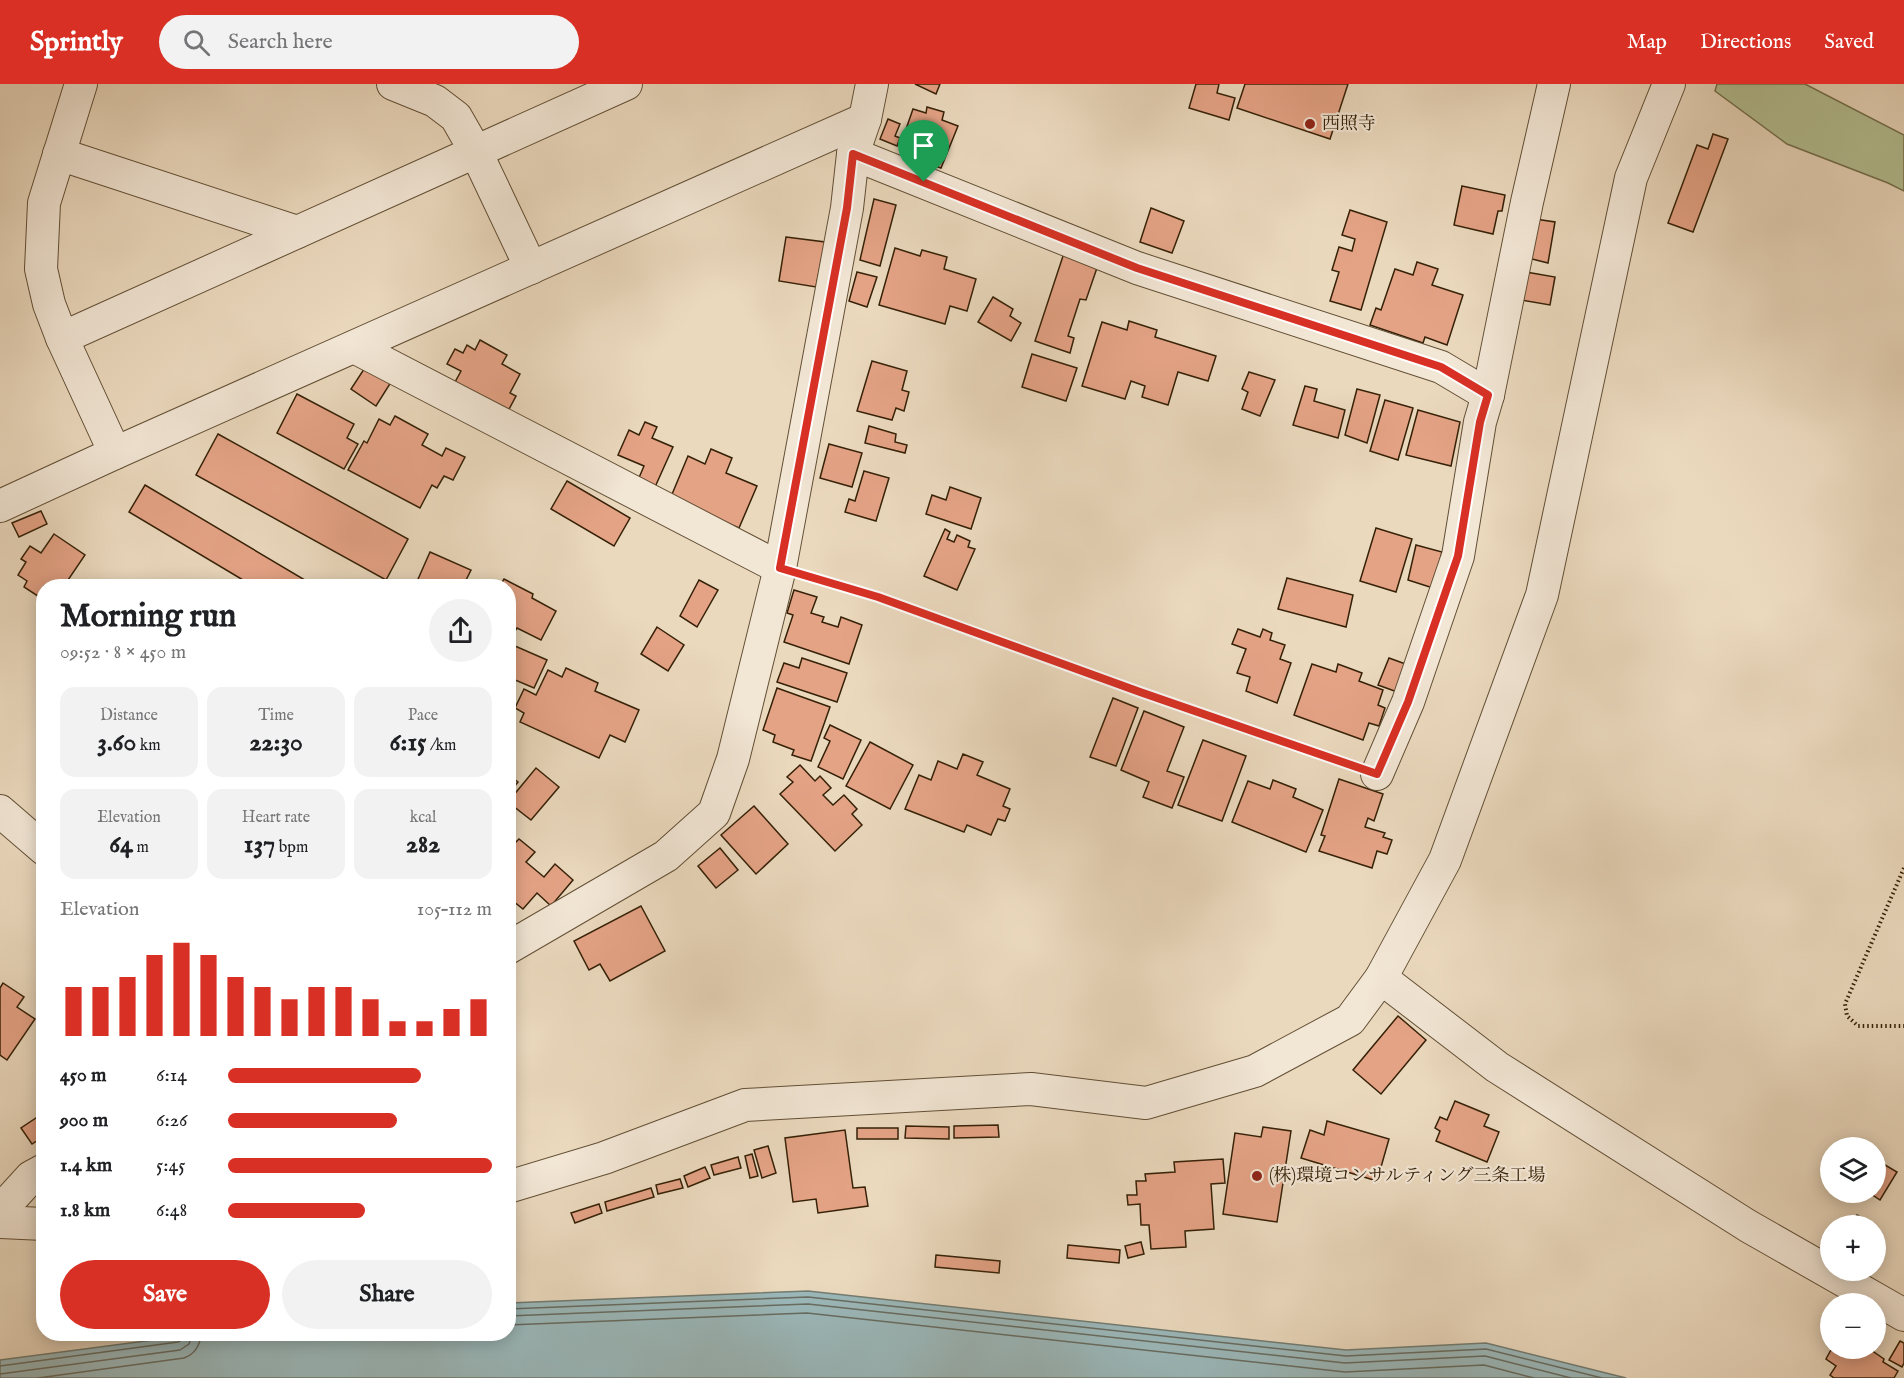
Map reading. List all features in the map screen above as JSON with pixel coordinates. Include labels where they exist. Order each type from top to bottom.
[{"type":"street","points":[[81,84],[44,203],[41,269],[49,304],[62,338],[116,453]]},
{"type":"street","points":[[393,84],[435,101],[456,117],[476,152],[531,268]]},
{"type":"street","points":[[62,338],[626,84]]},
{"type":"street","points":[[516,943],[666,856],[714,813],[733,759],[780,568],[847,208],[853,154],[865,120],[872,84]]},
{"type":"street","points":[[1377,774],[1408,702],[1458,556],[1480,422],[1488,395],[1527,202],[1554,84]]},
{"type":"street","points":[[516,1185],[604,1158],[745,1105],[1031,1089],[1146,1103],[1255,1071],[1350,1020],[1381,978],[1445,860],[1542,595],[1631,178],[1669,84]]},
{"type":"street","points":[[0,506],[865,120]]},
{"type":"street","points":[[59,154],[297,232]]},
{"type":"street","points":[[853,154],[1137,268],[1441,367],[1488,395]]},
{"type":"street","points":[[354,347],[780,568]]},
{"type":"street","points":[[0,811],[36,842]]},
{"type":"street","points":[[1381,978],[1497,1067],[1748,1226],[1904,1315]]},
{"type":"street","points":[[0,1211],[36,1175]]},
{"type":"street","points":[[0,1222],[36,1224]]},
{"type":"path","points":[[780,568],[878,597],[1140,692],[1377,774]]},
{"type":"path","points":[[1904,868],[1845,1004],[1847,1016],[1858,1026],[1904,1026]]},
{"type":"green space","points":[[1717,84],[1805,84],[1904,135],[1904,191],[1787,144],[1715,91]]},
{"type":"water","points":[[808,1291],[1346,1350],[1486,1343],[1626,1378],[0,1378],[0,1360],[145,1341],[516,1341],[516,1303]]},
{"type":"building","points":[[915,84],[940,84],[936,94]]},
{"type":"building","points":[[1196,84],[1219,84],[1217,93],[1235,98],[1229,120],[1189,108]]},
{"type":"building","name":"西照寺","points":[[1245,84],[1348,84],[1330,139],[1237,108]]},
{"type":"building","points":[[927,107],[944,112],[942,120],[958,126],[941,168],[918,160],[920,152],[906,149],[911,137],[904,135],[913,109],[926,113]]},
{"type":"building","points":[[888,119],[900,124],[895,136],[900,138],[897,146],[880,139]]},
{"type":"building","points":[[1713,134],[1728,139],[1693,232],[1668,223],[1697,145],[1708,149]]},
{"type":"building","points":[[1462,186],[1505,195],[1502,211],[1498,211],[1493,234],[1454,225]]},
{"type":"building","points":[[874,199],[896,205],[880,266],[860,260]]},
{"type":"building","points":[[1151,208],[1184,221],[1172,253],[1140,242]]},
{"type":"building","points":[[1350,210],[1387,222],[1361,310],[1330,301],[1339,272],[1332,270],[1339,247],[1352,251],[1355,239],[1342,235]]},
{"type":"building","points":[[1535,219],[1555,222],[1548,263],[1528,258]]},
{"type":"building","points":[[786,237],[825,242],[816,287],[779,281]]},
{"type":"building","points":[[895,248],[920,256],[922,250],[947,257],[944,269],[976,279],[967,311],[950,306],[945,324],[879,305]]},
{"type":"building","points":[[1064,253],[1098,265],[1086,300],[1080,299],[1068,336],[1074,338],[1070,353],[1035,341]]},
{"type":"building","points":[[1417,262],[1438,269],[1432,285],[1463,295],[1447,345],[1425,337],[1423,343],[1370,325],[1376,308],[1381,310],[1395,269],[1413,275]]},
{"type":"building","points":[[857,272],[877,277],[867,307],[849,301]]},
{"type":"building","points":[[1526,272],[1555,277],[1550,305],[1521,300]]},
{"type":"building","points":[[993,297],[1013,309],[1010,316],[1021,323],[1011,341],[978,322]]},
{"type":"building","points":[[1129,321],[1157,330],[1155,337],[1216,356],[1208,381],[1178,372],[1168,405],[1142,397],[1145,386],[1131,381],[1125,399],[1082,386],[1102,322],[1127,330]]},
{"type":"building","points":[[480,340],[507,355],[502,364],[520,374],[510,393],[516,396],[507,413],[454,384],[461,371],[447,364],[455,349],[463,353],[467,345],[475,350]]},
{"type":"building","points":[[1032,354],[1077,368],[1066,401],[1022,387]]},
{"type":"building","points":[[872,361],[907,371],[902,390],[909,392],[904,411],[896,408],[892,420],[857,411]]},
{"type":"building","points":[[368,363],[393,379],[376,406],[351,389]]},
{"type":"building","points":[[1249,372],[1275,380],[1260,416],[1242,409],[1248,392],[1242,389]]},
{"type":"building","points":[[1305,386],[1317,389],[1314,401],[1345,410],[1338,438],[1293,425]]},
{"type":"building","points":[[1357,389],[1380,395],[1367,443],[1345,435]]},
{"type":"building","points":[[297,394],[354,424],[347,438],[358,444],[344,469],[277,433]]},
{"type":"building","points":[[1385,400],[1413,408],[1398,460],[1370,451]]},
{"type":"building","points":[[1418,410],[1460,422],[1451,466],[1406,455]]},
{"type":"building","points":[[395,416],[428,434],[422,445],[442,456],[446,448],[465,457],[453,480],[444,476],[437,488],[432,485],[420,508],[348,470],[364,441],[367,443],[379,419],[390,425]]},
{"type":"building","points":[[645,422],[657,427],[652,438],[673,447],[655,487],[638,480],[644,466],[618,455],[629,430],[639,435]]},
{"type":"building","points":[[869,426],[896,434],[895,442],[907,445],[905,453],[865,443]]},
{"type":"building","points":[[218,434],[408,539],[387,579],[384,579],[196,475]]},
{"type":"building","points":[[829,444],[862,453],[852,487],[820,478]]},
{"type":"building","points":[[711,449],[732,458],[726,473],[757,486],[739,528],[670,499],[688,456],[705,464]]},
{"type":"building","points":[[864,471],[889,478],[876,521],[845,512],[849,499],[855,501]]},
{"type":"building","points":[[567,481],[630,518],[614,546],[551,509]]},
{"type":"building","points":[[145,485],[303,579],[241,579],[129,512]]},
{"type":"building","points":[[950,487],[981,498],[971,529],[926,514],[932,495],[946,500]]},
{"type":"building","points":[[41,511],[47,524],[19,537],[12,523]]},
{"type":"building","points":[[1376,528],[1412,539],[1396,592],[1360,581]]},
{"type":"building","points":[[945,529],[950,532],[947,539],[954,542],[957,535],[970,541],[968,547],[975,549],[957,590],[924,576]]},
{"type":"building","points":[[54,534],[85,555],[69,579],[36,579],[36,595],[24,587],[27,581],[18,575],[26,562],[21,559],[30,546],[41,553]]},
{"type":"building","points":[[1416,545],[1442,552],[1433,588],[1408,580]]},
{"type":"building","points":[[430,552],[471,570],[466,579],[418,579]]},
{"type":"building","points":[[1287,578],[1353,595],[1346,627],[1278,609]]},
{"type":"building","points":[[699,580],[718,590],[697,627],[680,616]]},
{"type":"building","points":[[516,585],[533,594],[532,598],[556,611],[541,640],[516,630]]},
{"type":"building","points":[[794,590],[817,597],[811,613],[824,617],[822,622],[838,627],[841,617],[862,625],[849,664],[784,642],[793,615],[787,613]]},
{"type":"building","points":[[657,627],[684,645],[668,671],[641,654]]},
{"type":"building","points":[[1238,629],[1260,637],[1263,629],[1272,633],[1270,640],[1285,645],[1280,659],[1291,663],[1277,703],[1246,691],[1250,677],[1237,673],[1246,649],[1232,644]]},
{"type":"building","points":[[516,646],[547,660],[534,688],[516,680]]},
{"type":"building","points":[[802,658],[847,673],[837,702],[777,682],[784,663],[799,668]]},
{"type":"building","points":[[1389,658],[1411,666],[1400,693],[1378,685]]},
{"type":"building","points":[[1312,664],[1336,672],[1338,664],[1362,673],[1359,681],[1383,690],[1378,705],[1385,708],[1379,726],[1369,723],[1363,740],[1294,715]]},
{"type":"building","points":[[566,668],[598,683],[595,691],[639,710],[625,742],[610,735],[599,758],[520,722],[524,713],[516,709],[516,706],[524,689],[536,695],[548,670],[562,677]]},
{"type":"building","points":[[777,688],[830,707],[811,761],[792,755],[794,750],[773,742],[775,735],[763,730]]},
{"type":"building","points":[[1113,698],[1138,708],[1116,766],[1090,757]]},
{"type":"building","points":[[1144,711],[1184,727],[1167,771],[1184,777],[1172,808],[1143,797],[1149,782],[1121,770]]},
{"type":"building","points":[[830,725],[861,740],[843,779],[818,767],[830,741],[824,738]]},
{"type":"building","points":[[1203,740],[1246,756],[1222,821],[1178,805]]},
{"type":"building","points":[[870,742],[913,765],[890,809],[846,786]]},
{"type":"building","points":[[963,754],[983,762],[977,775],[1010,789],[1003,806],[1010,809],[1005,821],[998,819],[991,835],[967,825],[964,832],[905,809],[919,775],[931,780],[938,761],[957,769]]},
{"type":"building","points":[[800,765],[815,781],[820,776],[831,788],[823,795],[833,805],[844,795],[857,809],[852,814],[862,825],[835,851],[780,794],[793,782],[787,777]]},
{"type":"building","points":[[536,768],[559,787],[531,820],[516,808],[516,792]]},
{"type":"building","points":[[1339,779],[1383,794],[1374,821],[1368,818],[1365,827],[1385,833],[1383,837],[1392,840],[1387,854],[1377,851],[1372,868],[1319,851],[1325,836],[1321,835]]},
{"type":"building","points":[[1273,780],[1296,789],[1293,797],[1323,810],[1306,852],[1232,822],[1248,781],[1270,789]]},
{"type":"building","points":[[754,806],[788,844],[756,874],[721,835]]},
{"type":"building","points":[[519,839],[535,852],[526,862],[544,877],[555,864],[573,880],[551,906],[537,893],[523,909],[516,903],[516,842]]},
{"type":"building","points":[[720,848],[738,870],[716,888],[698,866]]},
{"type":"building","points":[[641,906],[665,951],[610,981],[600,964],[589,970],[574,941]]},
{"type":"building","points":[[3,983],[24,997],[17,1007],[35,1019],[7,1060],[0,1055],[0,988]]},
{"type":"building","points":[[1398,1016],[1426,1040],[1381,1094],[1353,1070]]},
{"type":"building","points":[[1455,1101],[1489,1115],[1484,1126],[1499,1132],[1487,1162],[1436,1141],[1440,1131],[1435,1128],[1440,1117],[1447,1120]]},
{"type":"building","points":[[36,1118],[36,1141],[32,1144],[21,1128]]},
{"type":"building","points":[[1327,1121],[1389,1139],[1377,1181],[1301,1158],[1310,1130],[1324,1135]]},
{"type":"building","points":[[998,1125],[999,1137],[954,1138],[954,1126]]},
{"type":"building","points":[[906,1126],[949,1127],[949,1139],[905,1138]]},
{"type":"building","name":"(株)環境コンサルティング三条工場","points":[[1263,1127],[1291,1131],[1277,1222],[1223,1214],[1235,1133],[1261,1137]]},
{"type":"building","points":[[857,1128],[898,1128],[898,1139],[857,1139]]},
{"type":"building","points":[[845,1130],[853,1188],[865,1187],[868,1206],[818,1213],[816,1199],[793,1202],[785,1138]]},
{"type":"building","points":[[768,1146],[776,1173],[762,1178],[754,1150]]},
{"type":"building","points":[[752,1154],[758,1176],[750,1178],[745,1156]]},
{"type":"building","points":[[738,1157],[741,1168],[714,1175],[711,1165]]},
{"type":"building","points":[[1223,1159],[1225,1183],[1211,1184],[1214,1229],[1185,1231],[1186,1247],[1151,1249],[1149,1225],[1141,1225],[1140,1204],[1128,1205],[1127,1195],[1137,1195],[1136,1181],[1146,1181],[1145,1174],[1175,1172],[1174,1162]]},
{"type":"building","points":[[1886,1166],[1897,1172],[1886,1190]]},
{"type":"building","points":[[705,1167],[710,1178],[688,1187],[684,1176]]},
{"type":"building","points":[[680,1179],[683,1188],[658,1194],[656,1185]]},
{"type":"building","points":[[651,1188],[654,1197],[607,1211],[605,1202]]},
{"type":"building","points":[[599,1204],[602,1213],[575,1223],[571,1213]]},
{"type":"building","points":[[1141,1242],[1144,1254],[1128,1258],[1125,1246]]},
{"type":"building","points":[[1068,1245],[1120,1250],[1119,1263],[1067,1258]]},
{"type":"building","points":[[936,1255],[1000,1261],[999,1273],[935,1267]]},
{"type":"building","points":[[1900,1341],[1904,1343],[1902,1367],[1889,1360]]},
{"type":"building","points":[[1826,1359],[1884,1359],[1883,1362],[1898,1371],[1894,1378],[1834,1378],[1830,1375],[1836,1366]]},
{"type":"place","name":"西照寺","points":[[1310,124]]},
{"type":"place","name":"(株)環境コンサルティング三条工場","points":[[1257,1176]]},
{"type":"route","points":[[853,154],[924,182],[1137,268],[1441,367],[1488,395],[1480,422],[1458,556],[1408,702],[1377,774],[1140,692],[878,597],[780,568],[847,208],[853,154]]}]
